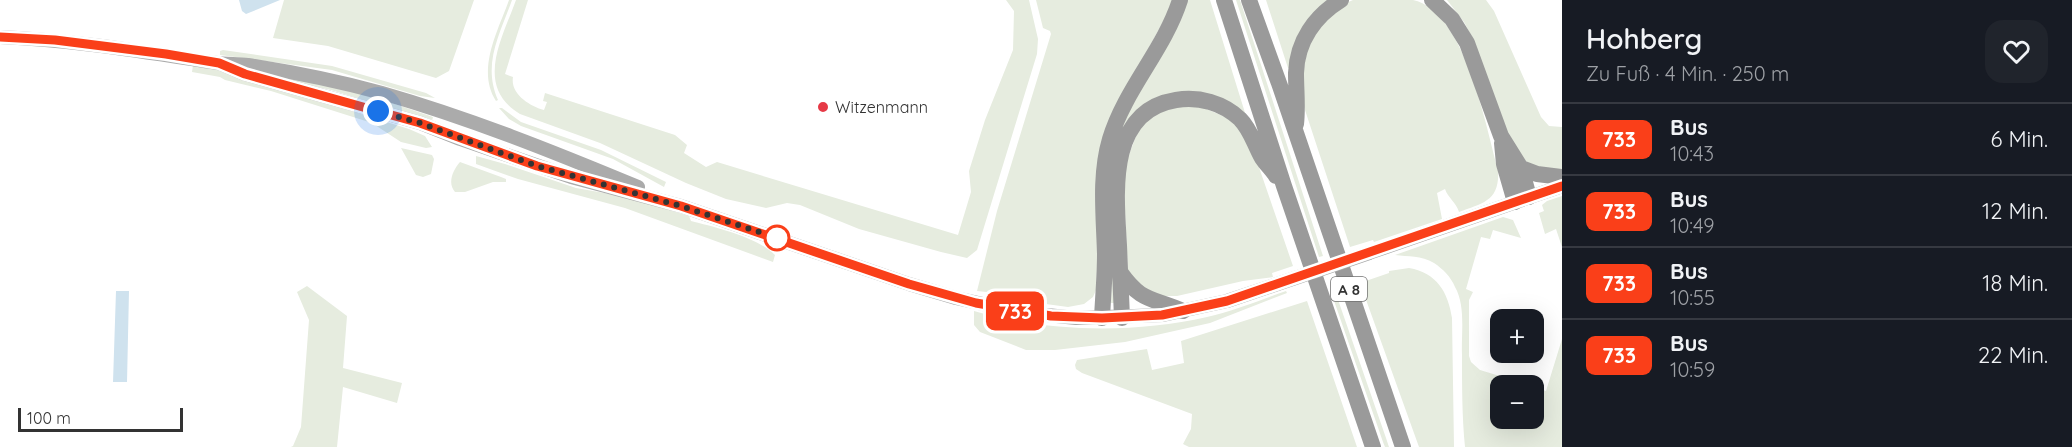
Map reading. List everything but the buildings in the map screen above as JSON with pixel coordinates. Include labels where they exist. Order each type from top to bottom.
[{"type":"highway","points":[[1102,318],[1105,257],[1104,179],[1109,140],[1126,101],[1169,30],[1180,0]]},
{"type":"highway","name":"A 8","points":[[1224,0],[1284,186],[1373,447]]},
{"type":"highway","name":"A 8","points":[[1249,0],[1403,447]]},
{"type":"highway","points":[[1296,131],[1299,104],[1296,72],[1299,50],[1313,24],[1325,11],[1341,0]]},
{"type":"highway","points":[[1432,0],[1452,19],[1467,43],[1501,136],[1521,168],[1522,200]]},
{"type":"highway","points":[[1122,318],[1118,164],[1132,127],[1139,119],[1154,108],[1175,100],[1208,101],[1226,108],[1249,129],[1262,157],[1284,186]]},
{"type":"highway","points":[[1501,136],[1504,164],[1522,200]]},
{"type":"highway","points":[[1521,168],[1537,174],[1562,177]]},
{"type":"highway","points":[[1120,272],[1140,295],[1183,311]]},
{"type":"main road","points":[[0,37],[126,48],[219,63],[246,65],[294,73],[383,94],[548,150],[681,206],[888,277],[976,303],[1051,316],[1122,318],[1183,311],[1227,301],[1562,186]]},
{"type":"main road","points":[[219,63],[245,74],[420,123],[571,177],[681,206]]},
{"type":"shaded area","points":[[284,0],[474,0],[449,71],[436,78],[328,46],[273,38]]},
{"type":"shaded area","points":[[509,0],[512,0],[494,49],[492,62],[494,87],[498,100],[496,101],[490,89],[488,64]]},
{"type":"shaded area","points":[[516,0],[528,0],[505,74],[513,77],[518,94],[533,106],[544,110],[547,102],[543,101],[545,93],[675,135],[687,145],[684,153],[706,167],[717,162],[958,235],[971,192],[969,171],[985,120],[1013,50],[1014,11],[1006,0],[1029,0],[1038,39],[1037,54],[977,250],[967,258],[859,229],[800,205],[787,203],[766,208],[726,199],[600,143],[520,114],[506,103],[498,90],[495,76],[499,46]]},
{"type":"shaded area","points":[[1036,0],[1175,0],[1125,91],[1098,241],[1096,290],[1093,297],[1084,304],[1068,307],[995,297],[996,293],[977,291],[997,211],[1051,34],[1043,28]]},
{"type":"shaded area","points":[[1185,0],[1210,0],[1246,116],[1203,95],[1129,123],[1114,303],[1111,303],[1117,135]]},
{"type":"shaded area","points":[[1236,0],[1240,0],[1323,256],[1319,257]]},
{"type":"shaded area","points":[[1266,0],[1333,0],[1291,68],[1288,68]]},
{"type":"shaded area","points":[[1353,0],[1413,0],[1431,9],[1447,25],[1460,47],[1480,100],[1498,170],[1498,180],[1493,195],[1482,203],[1459,212],[1445,189],[1437,193],[1442,219],[1374,242],[1373,240],[1350,247],[1305,110],[1300,87],[1310,36],[1339,6]]},
{"type":"shaded area","points":[[1447,0],[1486,0],[1494,11],[1541,117],[1549,126],[1562,127],[1562,169],[1548,170],[1534,167],[1518,151],[1502,121],[1472,37]]},
{"type":"shaded area","points":[[220,51],[332,66],[426,93],[435,98],[420,96],[332,70],[220,55]]},
{"type":"shaded area","points":[[193,65],[220,70],[409,129],[425,136],[432,147],[426,148],[401,142],[372,123],[271,91],[192,72]]},
{"type":"shaded area","points":[[292,76],[380,99],[433,117],[432,121],[284,78]]},
{"type":"shaded area","points":[[1194,104],[1233,120],[1252,147],[1293,266],[1272,273],[1273,277],[1243,281],[1177,296],[1155,295],[1131,279],[1128,272],[1123,170],[1140,126],[1159,111]]},
{"type":"shaded area","points":[[499,108],[521,122],[601,150],[666,182],[664,187],[613,159],[521,126],[509,119]]},
{"type":"shaded area","points":[[401,148],[432,155],[434,159],[431,174],[423,177],[416,175]]},
{"type":"shaded area","points":[[476,156],[576,188],[627,197],[689,216],[691,221],[712,226],[758,243],[775,255],[773,262],[625,208],[518,179],[476,164]]},
{"type":"shaded area","points":[[460,162],[506,179],[506,182],[493,182],[465,192],[455,192],[451,185],[452,177]]},
{"type":"shaded area","points":[[1562,196],[1562,247],[1556,229],[1545,234],[1539,213],[1544,211],[1542,205],[1547,201]]},
{"type":"shaded area","points":[[1503,217],[1513,220],[1521,238],[1493,230],[1490,239],[1481,237],[1466,289],[1473,292],[1469,300],[1469,356],[1471,362],[1480,370],[1496,375],[1490,375],[1490,429],[1544,429],[1544,390],[1546,391],[1562,339],[1562,447],[1465,447],[1461,303],[1449,277],[1434,263],[1419,257],[1395,255]]},
{"type":"shaded area","points":[[1409,268],[1434,279],[1448,300],[1452,318],[1454,447],[1419,447],[1360,283],[1389,273],[1389,271]]},
{"type":"shaded area","points":[[307,286],[347,316],[343,368],[402,383],[397,403],[343,387],[337,447],[291,447],[301,427],[309,320],[297,292]]},
{"type":"shaded area","points":[[1286,291],[1287,293],[1210,323],[1125,342],[1055,350],[1026,350],[980,332],[974,325],[974,311],[1060,327],[1149,326],[1217,315]]},
{"type":"shaded area","points":[[1335,291],[1389,447],[1385,447],[1383,442],[1331,292]]},
{"type":"shaded area","points":[[1307,301],[1357,447],[1189,447],[1183,444],[1191,429],[1192,414],[1076,369],[1077,360],[1147,349],[1152,370],[1184,363],[1181,341]]},
{"type":"water","points":[[239,0],[280,0],[246,14],[242,11]]},
{"type":"water","points":[[116,291],[129,291],[127,382],[113,382]]},
{"type":"bus line","name":"733","points":[[0,37],[126,48],[219,63],[245,74],[420,123],[571,177],[681,206],[909,284],[976,303],[1051,316],[1102,318],[1162,315],[1227,301],[1562,186]]},
{"type":"place","name":"Witzenmann","points":[[823,107]]},
{"type":"route","points":[[378,111],[420,123],[571,177],[681,206],[777,238]]}]
